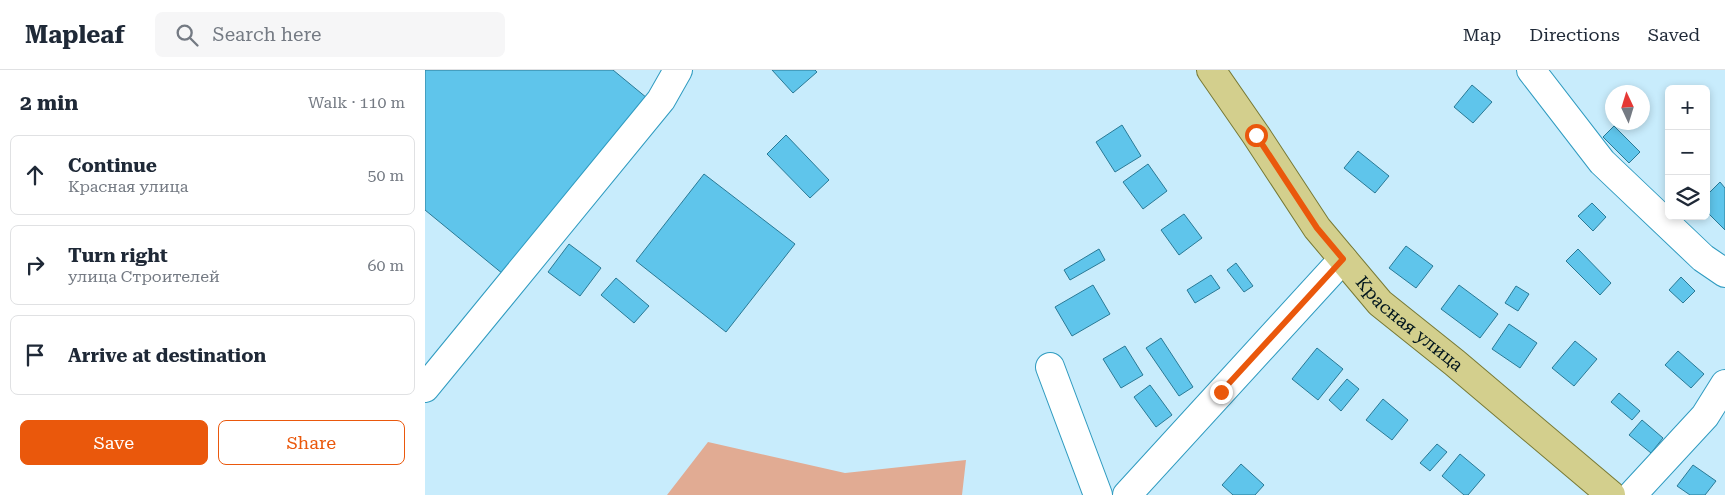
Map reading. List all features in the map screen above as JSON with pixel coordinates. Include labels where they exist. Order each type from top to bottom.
[{"type":"main road","name":"Красная улица","points":[[1211,70],[1317,228],[1380,303],[1463,369],[1611,495]]},
{"type":"street","points":[[425,388],[661,100],[678,70]]},
{"type":"street","points":[[1531,70],[1602,162],[1703,258],[1725,273]]},
{"type":"street","points":[[1127,495],[1343,259]]},
{"type":"street","points":[[1051,367],[1098,495]]},
{"type":"street","points":[[1632,495],[1705,416],[1725,384]]},
{"type":"shaded area","points":[[708,442],[845,473],[966,460],[962,495],[667,495]]},
{"type":"building","points":[[425,70],[613,70],[647,98],[503,274],[425,210]]},
{"type":"building","points":[[772,70],[815,70],[817,72],[793,93]]},
{"type":"building","points":[[1472,85],[1492,102],[1473,123],[1454,107]]},
{"type":"building","points":[[1122,125],[1141,156],[1115,172],[1096,142]]},
{"type":"building","points":[[1610,130],[1618,130],[1640,152],[1629,163],[1603,137]]},
{"type":"building","points":[[786,135],[829,180],[810,198],[767,154]]},
{"type":"building","points":[[1358,151],[1389,176],[1375,193],[1344,168]]},
{"type":"building","points":[[1148,164],[1167,191],[1143,209],[1123,182]]},
{"type":"building","points":[[704,174],[795,244],[726,332],[636,261]]},
{"type":"building","points":[[1720,182],[1725,188],[1725,230],[1710,215],[1710,192]]},
{"type":"building","points":[[1592,203],[1606,217],[1593,231],[1578,216]]},
{"type":"building","points":[[1184,214],[1202,238],[1179,255],[1161,230]]},
{"type":"building","points":[[569,244],[601,268],[580,296],[548,272]]},
{"type":"building","points":[[1406,246],[1433,266],[1416,288],[1389,268]]},
{"type":"building","points":[[1099,249],[1105,260],[1070,280],[1064,270]]},
{"type":"building","points":[[1578,249],[1611,283],[1600,295],[1566,261]]},
{"type":"building","points":[[1236,263],[1253,286],[1244,292],[1227,270]]},
{"type":"building","points":[[1211,275],[1220,288],[1195,303],[1187,290]]},
{"type":"building","points":[[1681,277],[1695,291],[1683,303],[1669,290]]},
{"type":"building","points":[[616,278],[649,306],[634,323],[601,295]]},
{"type":"building","points":[[1093,285],[1110,314],[1072,336],[1055,307]]},
{"type":"building","points":[[1459,285],[1498,314],[1480,338],[1441,309]]},
{"type":"building","points":[[1516,286],[1529,294],[1518,311],[1505,303]]},
{"type":"building","points":[[1509,324],[1537,343],[1520,368],[1492,349]]},
{"type":"building","points":[[1161,338],[1193,387],[1179,396],[1146,348]]},
{"type":"building","points":[[1575,341],[1597,359],[1574,386],[1552,368]]},
{"type":"building","points":[[1125,346],[1143,375],[1121,388],[1103,359]]},
{"type":"building","points":[[1317,348],[1343,369],[1318,400],[1292,379]]},
{"type":"building","points":[[1678,351],[1704,374],[1691,388],[1665,365]]},
{"type":"building","points":[[1347,379],[1359,389],[1341,411],[1329,400]]},
{"type":"building","points":[[1150,385],[1172,415],[1156,427],[1134,397]]},
{"type":"building","points":[[1619,393],[1640,411],[1632,420],[1611,402]]},
{"type":"building","points":[[1383,399],[1408,420],[1392,440],[1366,420]]},
{"type":"building","points":[[1642,420],[1663,438],[1651,453],[1629,435]]},
{"type":"building","points":[[1437,444],[1447,452],[1430,471],[1420,463]]},
{"type":"building","points":[[1460,454],[1485,475],[1468,495],[1464,495],[1442,476]]},
{"type":"building","points":[[1241,464],[1264,485],[1255,495],[1233,495],[1222,485]]},
{"type":"building","points":[[1693,465],[1716,481],[1705,495],[1690,495],[1677,486]]},
{"type":"route","points":[[1221,392],[1343,259],[1317,228],[1256,135]]}]
